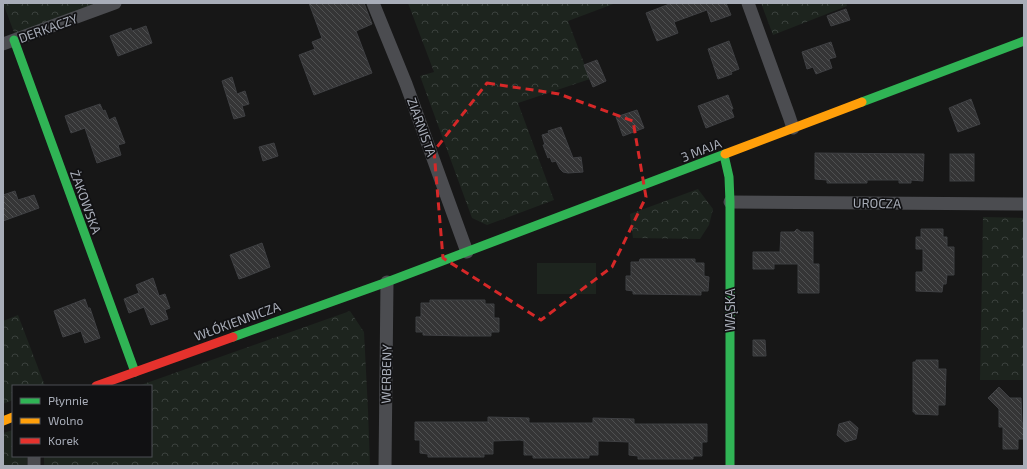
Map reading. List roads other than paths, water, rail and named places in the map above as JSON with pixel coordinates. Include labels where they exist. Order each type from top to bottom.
[{"type":"street","name":"DERKACZY","points":[[8,42],[115,3]]},
{"type":"street","name":"ZIARNISTA","points":[[373,3],[406,84],[467,252]]},
{"type":"street","points":[[748,3],[793,128]]},
{"type":"street","name":"3 MAJA","points":[[387,282],[1024,41]]},
{"type":"street","name":"ŻAKOWSKA","points":[[8,42],[135,372]]},
{"type":"street","name":"WĄSKA","points":[[724,155],[729,177],[730,202],[730,466]]},
{"type":"street","name":"UROCZA","points":[[730,202],[1024,204]]},
{"type":"street","name":"WŁÓKIENNICZA","points":[[99,385],[387,282]]},
{"type":"street","name":"WERBENY","points":[[385,466],[387,282]]}]
